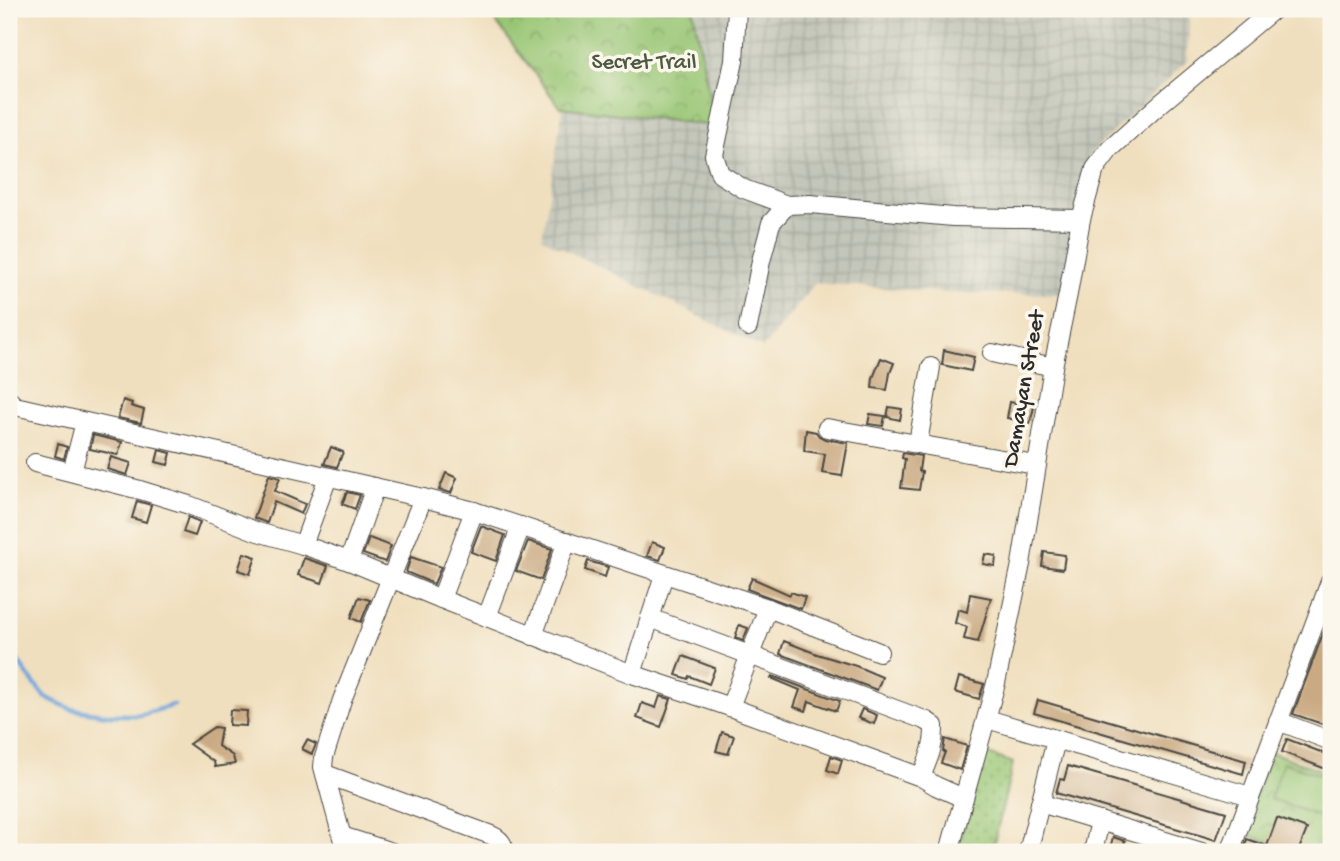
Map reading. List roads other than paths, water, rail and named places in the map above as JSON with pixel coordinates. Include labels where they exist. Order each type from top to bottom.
[{"type":"street","points":[[737,9],[734,61],[714,155],[720,174],[744,189],[788,205],[810,204],[953,217],[1081,219]]},
{"type":"street","name":"Damayan Street","points":[[949,852],[996,683],[1021,564],[1052,367],[1081,219],[1095,169],[1110,149],[1198,71],[1274,9]]},
{"type":"street","points":[[748,327],[771,223],[788,205]]},
{"type":"street","points":[[992,353],[1052,367]]},
{"type":"street","points":[[918,443],[931,367]]},
{"type":"street","points":[[9,400],[15,406],[474,511],[768,608],[879,652]]},
{"type":"street","points":[[72,472],[85,422]]},
{"type":"street","points":[[827,428],[1035,465]]},
{"type":"street","points":[[35,463],[189,505],[258,532],[349,561],[632,674],[921,777],[963,798]]},
{"type":"street","points":[[303,545],[328,477]]},
{"type":"street","points":[[349,561],[375,488]]},
{"type":"street","points":[[392,852],[344,844],[323,767],[338,711],[423,498]]},
{"type":"street","points":[[441,599],[474,511]]},
{"type":"street","points":[[488,617],[521,526]]},
{"type":"street","points":[[533,636],[567,541]]},
{"type":"street","points":[[632,674],[664,575]]},
{"type":"street","points":[[1230,852],[1331,579]]},
{"type":"street","points":[[730,708],[768,608]]},
{"type":"street","points":[[650,618],[927,721],[934,726],[934,747],[921,777]]},
{"type":"street","points":[[987,719],[1250,796]]},
{"type":"street","points":[[1278,721],[1331,741]]},
{"type":"street","points":[[1028,852],[1056,740]]},
{"type":"street","points":[[326,774],[491,835],[499,839],[505,852]]},
{"type":"street","points":[[1040,803],[1100,821],[1158,846],[1202,852]]},
{"type":"street","points":[[1093,852],[1100,821]]},
{"type":"water","points":[[9,223],[16,282],[9,307]]},
{"type":"waterway","points":[[9,586],[9,624],[15,657],[45,697],[71,709],[107,715],[140,715],[174,705]]},
{"type":"park label","name":"Secret Trail","points":[[644,63]]}]
